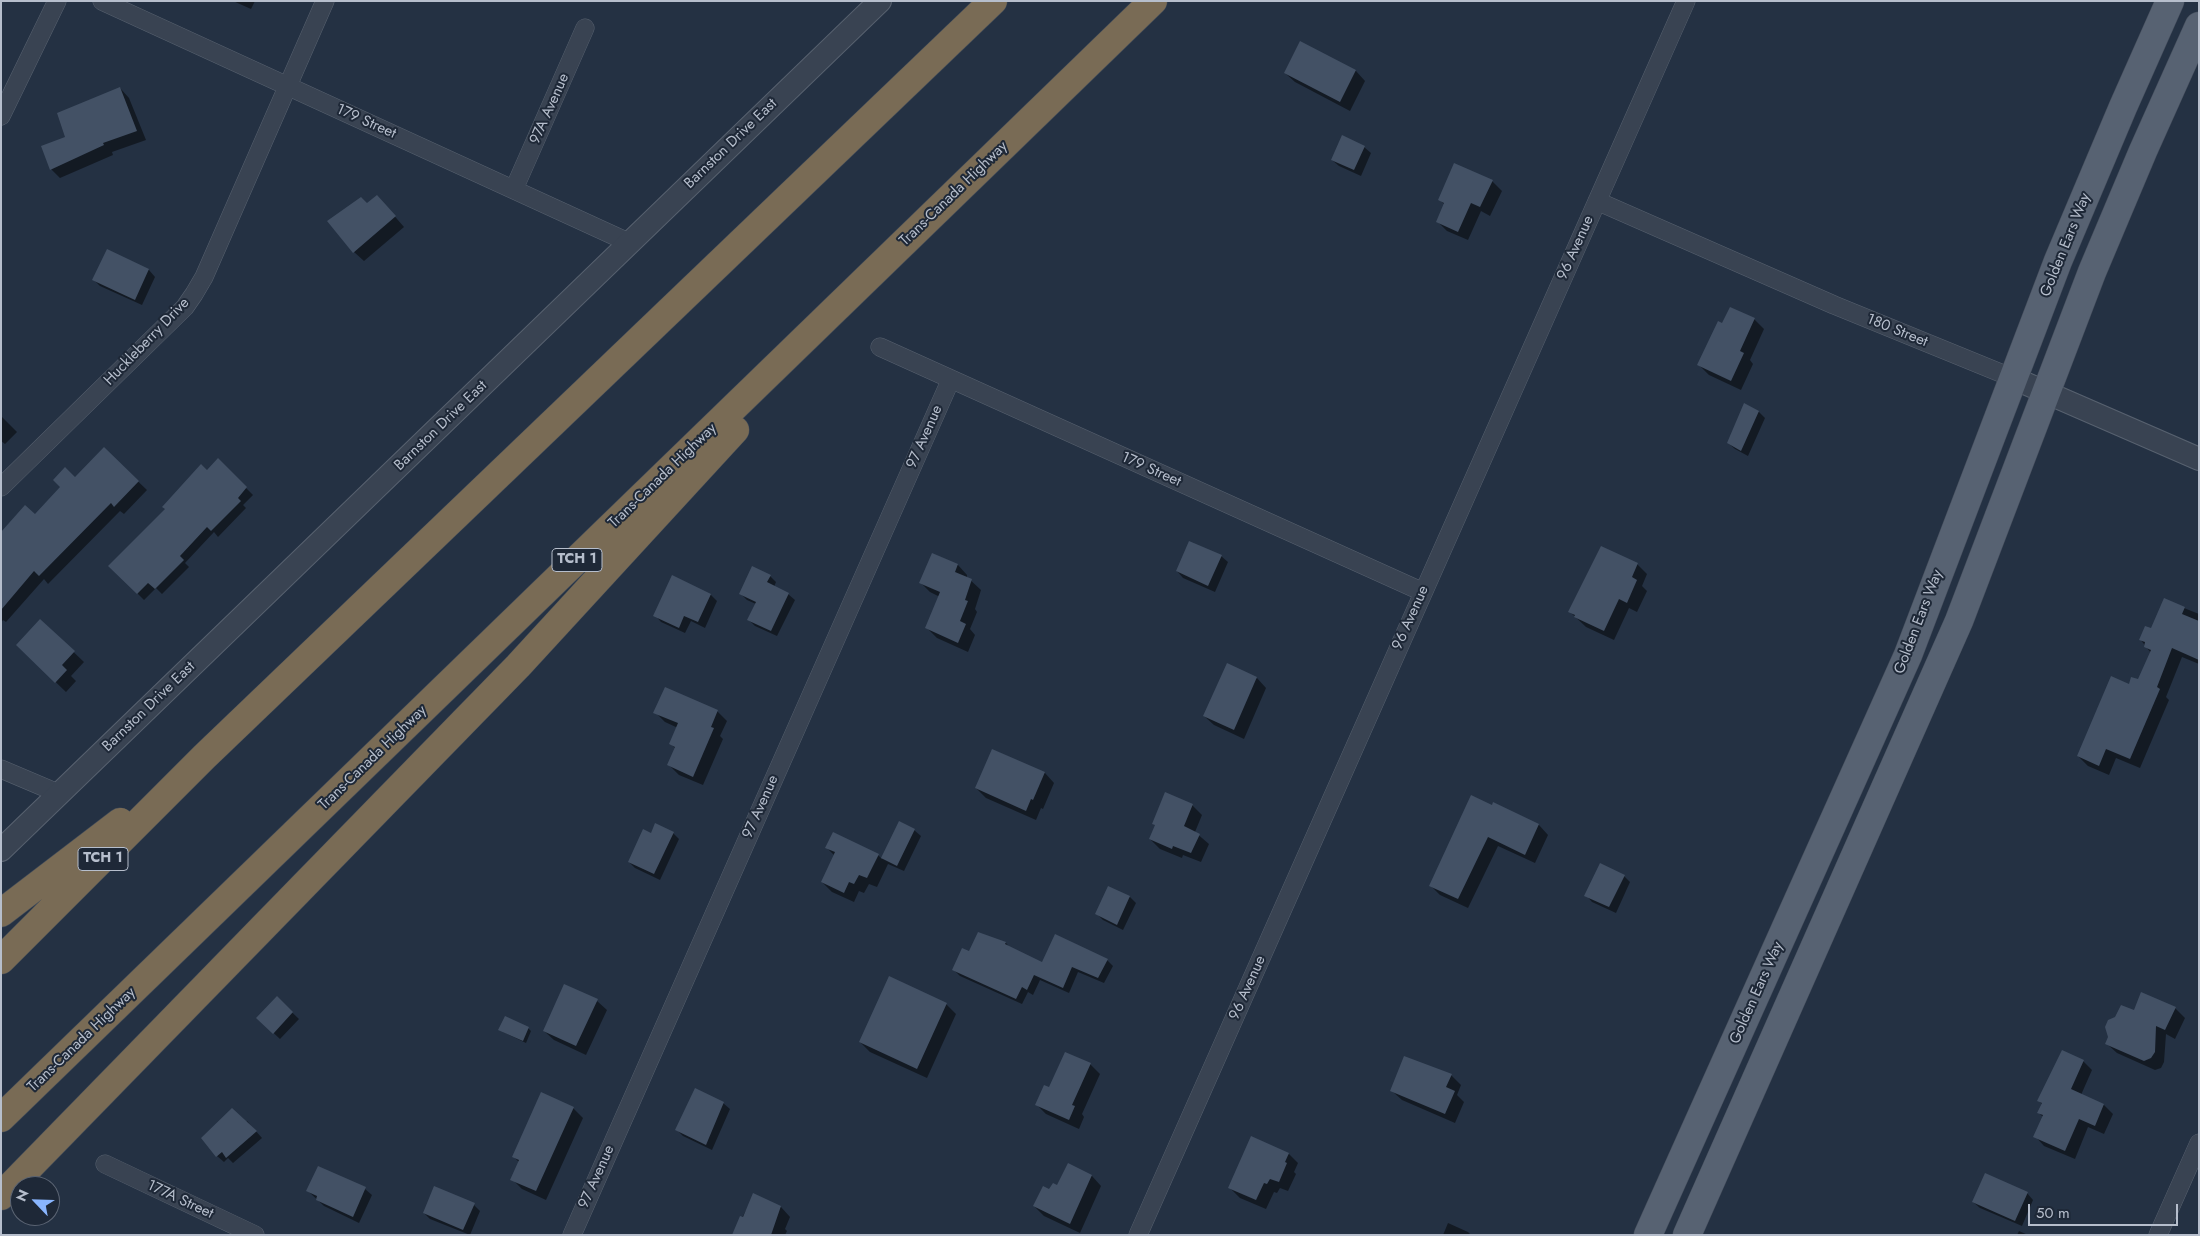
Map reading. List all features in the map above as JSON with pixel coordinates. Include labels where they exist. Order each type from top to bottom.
[{"type":"highway","name":"TCH 1","points":[[1,960],[204,756],[993,1]]},
{"type":"highway","name":"Trans-Canada Highway","points":[[1,1118],[1153,1]]},
{"type":"highway","points":[[1,1196],[518,666],[945,203]]},
{"type":"highway","points":[[1,913],[204,756]]},
{"type":"highway","points":[[1,1182],[161,1030]]},
{"type":"main road","name":"Golden Ears Way","points":[[1648,1235],[1908,655],[2013,378],[2115,125],[2170,1]]},
{"type":"main road","points":[[1686,1235],[1959,621],[2046,392],[2128,186],[2199,26]]},
{"type":"street","points":[[1,116],[57,1]]},
{"type":"street","name":"179 Street","points":[[102,1],[630,243]]},
{"type":"street","name":"Huckleberry Drive","points":[[1,487],[185,307],[204,277],[325,1]]},
{"type":"street","name":"Barnston Drive East","points":[[1,850],[880,1]]},
{"type":"street","name":"96 Avenue","points":[[1138,1235],[1686,1]]},
{"type":"street","name":"97A Avenue","points":[[514,189],[586,28]]},
{"type":"street","name":"180 Street","points":[[1597,201],[1834,305],[2013,378],[2199,459]]},
{"type":"street","name":"179 Street","points":[[880,347],[1423,592]]},
{"type":"street","name":"97 Avenue","points":[[572,1235],[951,379]]},
{"type":"street","points":[[1,769],[60,794]]},
{"type":"street","points":[[2158,1235],[2199,1143]]},
{"type":"street","name":"177A Street","points":[[105,1164],[255,1235]]},
{"type":"building","points":[[1300,41],[1356,70],[1340,102],[1284,73]]},
{"type":"building","points":[[120,87],[137,131],[103,143],[104,145],[50,170],[41,146],[65,137],[57,113]]},
{"type":"building","points":[[1342,135],[1365,146],[1354,170],[1331,160]]},
{"type":"building","points":[[1454,163],[1493,180],[1480,207],[1471,203],[1458,232],[1436,222],[1444,203],[1438,200]]},
{"type":"building","points":[[377,195],[396,216],[353,253],[327,221],[361,197],[367,203]]},
{"type":"building","points":[[107,249],[149,269],[135,300],[92,280]]},
{"type":"building","points":[[1730,307],[1755,318],[1740,351],[1744,353],[1731,381],[1697,365],[1718,321],[1722,323]]},
{"type":"building","points":[[1744,403],[1759,411],[1741,451],[1727,443]]},
{"type":"building","points":[[104,447],[139,481],[114,507],[111,503],[39,576],[34,571],[1,610],[1,532],[25,505],[35,514],[60,487],[53,480],[65,467],[75,477]]},
{"type":"building","points":[[218,458],[247,487],[238,498],[241,501],[211,531],[207,527],[180,556],[184,560],[155,589],[148,583],[137,594],[108,566],[165,509],[162,507],[201,464],[207,470]]},
{"type":"building","points":[[1189,541],[1222,555],[1208,586],[1176,571]]},
{"type":"building","points":[[1601,546],[1638,563],[1632,577],[1637,580],[1627,603],[1619,599],[1604,631],[1574,617],[1575,615],[1568,612]]},
{"type":"building","points":[[932,553],[958,564],[955,572],[972,579],[965,600],[968,601],[960,621],[966,624],[958,643],[925,628],[940,592],[919,583]]},
{"type":"building","points":[[752,566],[771,575],[767,582],[789,593],[771,631],[747,620],[756,602],[739,594]]},
{"type":"building","points":[[672,575],[711,594],[698,622],[684,616],[679,628],[653,616]]},
{"type":"building","points":[[2164,598],[2185,607],[2182,614],[2199,621],[2199,660],[2172,648],[2157,687],[2160,689],[2130,759],[2106,749],[2099,766],[2077,756],[2111,676],[2129,684],[2131,677],[2138,679],[2151,650],[2144,647],[2145,642],[2139,640],[2145,626],[2151,628]]},
{"type":"building","points":[[40,619],[75,651],[62,665],[67,670],[55,683],[16,645]]},
{"type":"building","points":[[1227,663],[1257,677],[1234,730],[1203,716]]},
{"type":"building","points":[[665,687],[718,710],[711,727],[714,728],[693,777],[667,765],[675,747],[669,744],[678,723],[653,713]]},
{"type":"building","points":[[992,749],[1045,772],[1026,811],[975,788]]},
{"type":"building","points":[[1165,792],[1193,804],[1184,826],[1200,834],[1191,853],[1173,846],[1172,849],[1149,839],[1155,825],[1152,824]]},
{"type":"building","points":[[1471,795],[1492,805],[1493,802],[1539,824],[1525,855],[1488,837],[1458,899],[1429,886]]},
{"type":"building","points":[[899,821],[915,829],[897,866],[881,858]]},
{"type":"building","points":[[655,823],[674,832],[654,874],[628,862],[643,829],[651,833]]},
{"type":"building","points":[[833,832],[879,854],[867,878],[859,875],[854,884],[849,882],[844,893],[821,882],[835,852],[825,848]]},
{"type":"building","points":[[1600,863],[1625,875],[1609,907],[1584,896]]},
{"type":"building","points":[[1108,886],[1130,896],[1117,925],[1095,914]]},
{"type":"building","points":[[978,932],[1006,942],[1005,944],[1042,962],[1055,934],[1108,959],[1098,978],[1072,967],[1063,988],[1034,975],[1027,990],[1022,987],[1016,999],[952,970],[962,948],[969,951]]},
{"type":"building","points":[[889,976],[947,1003],[917,1069],[859,1042]]},
{"type":"building","points":[[564,984],[598,999],[576,1046],[543,1031]]},
{"type":"building","points":[[2141,992],[2176,1007],[2165,1030],[2156,1026],[2155,1052],[2151,1058],[2144,1061],[2105,1044],[2108,1037],[2105,1027],[2108,1020],[2115,1017],[2121,1005],[2134,1010]]},
{"type":"building","points":[[277,996],[293,1012],[273,1034],[256,1018]]},
{"type":"building","points":[[505,1016],[529,1027],[523,1041],[498,1030]]},
{"type":"building","points":[[2062,1050],[2084,1060],[2071,1089],[2104,1104],[2095,1126],[2079,1119],[2065,1151],[2033,1137],[2043,1115],[2037,1113],[2042,1103],[2037,1101]]},
{"type":"building","points":[[1065,1052],[1091,1063],[1072,1105],[1075,1106],[1069,1120],[1035,1105],[1044,1085],[1049,1087]]},
{"type":"building","points":[[1404,1056],[1452,1074],[1446,1087],[1455,1091],[1445,1114],[1390,1091]]},
{"type":"building","points":[[695,1088],[724,1102],[706,1145],[675,1130]]},
{"type":"building","points":[[541,1092],[574,1107],[536,1191],[510,1180],[519,1160],[512,1157]]},
{"type":"building","points":[[232,1108],[257,1131],[226,1158],[222,1152],[216,1157],[201,1138]]},
{"type":"building","points":[[1251,1136],[1289,1153],[1279,1182],[1270,1179],[1267,1184],[1264,1183],[1256,1200],[1228,1188]]},
{"type":"building","points":[[1068,1163],[1092,1175],[1070,1224],[1033,1206],[1043,1186],[1049,1189],[1053,1183],[1057,1185]]},
{"type":"building","points":[[318,1166],[366,1187],[353,1217],[316,1200],[317,1196],[306,1191]]},
{"type":"building","points":[[1985,1173],[2028,1192],[2015,1221],[1972,1202]]},
{"type":"building","points":[[434,1186],[475,1203],[463,1230],[423,1213]]},
{"type":"building","points":[[753,1193],[781,1206],[771,1235],[732,1235],[740,1216],[743,1217]]}]
